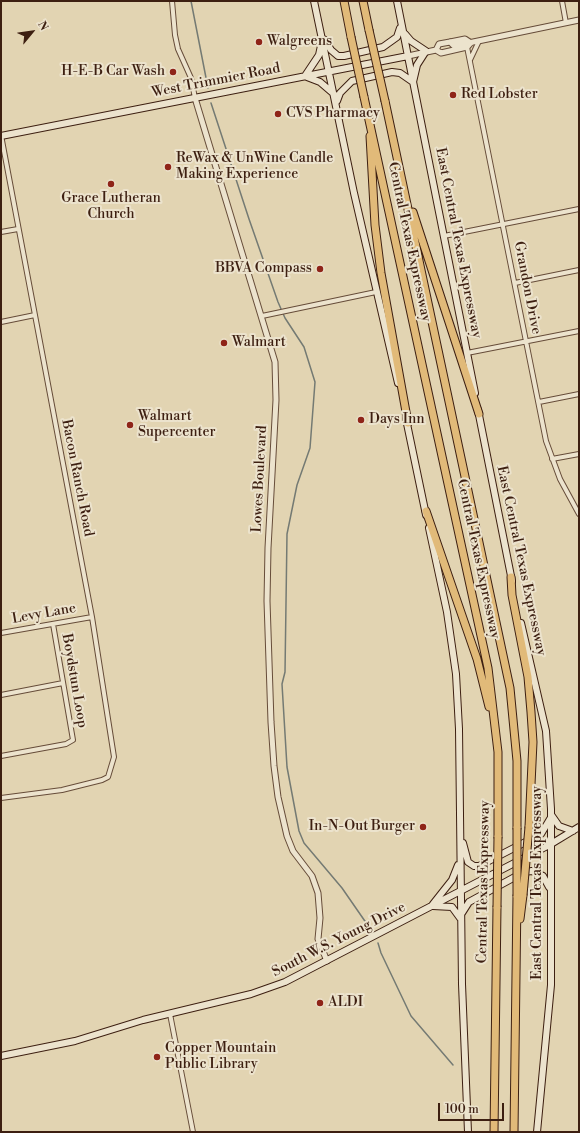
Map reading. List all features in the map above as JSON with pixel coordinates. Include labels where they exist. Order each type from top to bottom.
[{"type":"highway","name":"Central Texas Expressway","points":[[344,1],[488,668],[498,752],[494,1132]]},
{"type":"highway","name":"Central Texas Expressway","points":[[363,1],[510,688],[517,761],[517,828],[520,895],[516,957],[514,1132]]},
{"type":"highway","points":[[369,118],[375,225],[385,301],[408,423]]},
{"type":"highway","points":[[405,193],[410,201],[479,414]]},
{"type":"highway","points":[[426,511],[477,659],[498,752]]},
{"type":"highway","points":[[511,577],[512,595],[528,677],[532,712],[532,776],[529,827],[520,895]]},
{"type":"main road","points":[[314,1],[376,292],[408,423],[447,612],[456,674],[459,729],[460,891],[468,1132]]},
{"type":"main road","name":"East Central Texas Expressway","points":[[397,1],[511,577],[546,731],[551,815],[551,985],[537,1132]]},
{"type":"main road","points":[[322,35],[331,50],[338,56],[344,56],[383,47],[391,43],[400,32],[401,20]]},
{"type":"main road","points":[[336,103],[340,93],[352,81],[392,72],[400,73],[413,82],[417,65],[426,51],[411,41],[403,30]]},
{"type":"main road","points":[[322,35],[319,55],[305,76],[320,82],[335,96]]},
{"type":"main road","name":"West Trimmier Road","points":[[1,136],[408,56]]},
{"type":"main road","points":[[460,830],[468,862],[474,866],[479,866],[541,834],[551,815],[559,826],[576,829]]},
{"type":"main road","name":"South W.S. Young Drive","points":[[1,1056],[75,1041],[143,1020],[266,989],[293,978],[327,961],[551,844],[576,829]]},
{"type":"main road","points":[[431,906],[452,880],[460,858]]},
{"type":"main road","points":[[461,918],[469,902],[524,872],[532,871],[543,876],[551,891]]},
{"type":"main road","points":[[431,906],[452,907],[461,918]]},
{"type":"street","name":"Lowes Boulevard","points":[[172,1],[175,36],[178,49],[191,78],[195,98],[272,349],[276,373],[267,573],[271,722],[274,766],[278,797],[286,836],[293,851],[312,876],[318,894],[320,918],[318,939],[327,961]]},
{"type":"street","points":[[562,1],[566,23]]},
{"type":"street","name":"West Trimmier Road","points":[[436,50],[438,44],[465,39],[471,43],[579,20]]},
{"type":"street","points":[[470,60],[479,41]]},
{"type":"street","points":[[467,47],[471,43]]},
{"type":"street","name":"West Trimmier Road","points":[[408,56],[426,51],[436,50],[441,53],[467,47]]},
{"type":"street","name":"Grandon Drive","points":[[467,47],[526,342],[552,459],[566,493],[579,514]]},
{"type":"street","name":"Bacon Ranch Road","points":[[1,136],[92,617],[114,757],[113,766],[108,777],[102,780],[62,790],[1,798]]},
{"type":"street","points":[[444,236],[579,209]]},
{"type":"street","points":[[1,232],[18,229]]},
{"type":"street","points":[[515,283],[579,270]]},
{"type":"street","points":[[262,316],[376,292]]},
{"type":"street","points":[[1,322],[35,315]]},
{"type":"street","points":[[467,353],[579,331]]},
{"type":"street","points":[[539,402],[579,394]]},
{"type":"street","points":[[552,459],[579,454]]},
{"type":"street","name":"Levy Lane","points":[[1,633],[92,617]]},
{"type":"street","name":"Boydstun Loop","points":[[1,756],[72,742],[73,736],[53,624]]},
{"type":"street","points":[[1,695],[63,683]]},
{"type":"street","points":[[170,1014],[193,1132]]},
{"type":"waterway","points":[[191,1],[208,88]]},
{"type":"waterway","points":[[211,103],[278,302],[285,318],[304,347],[315,382],[310,448],[297,485],[287,534],[285,672],[282,684],[287,767],[299,831],[304,843],[342,888],[369,927]]},
{"type":"waterway","points":[[378,943],[381,953],[411,1016],[453,1065]]},
{"type":"place","name":"Walgreens","points":[[259,42]]},
{"type":"place","name":"H-E-B Car Wash","points":[[173,72]]},
{"type":"place","name":"Red Lobster","points":[[453,95]]},
{"type":"place","name":"CVS Pharmacy","points":[[278,114]]},
{"type":"place","name":"ReWax & UnWine Candle Making Experience","points":[[168,167]]},
{"type":"place","name":"Grace Lutheran Church","points":[[111,184]]},
{"type":"place","name":"BBVA Compass","points":[[320,269]]},
{"type":"place","name":"Walmart","points":[[224,343]]},
{"type":"place","name":"Days Inn","points":[[361,420]]},
{"type":"place","name":"Walmart Supercenter","points":[[130,425]]},
{"type":"place","name":"In-N-Out Burger","points":[[423,827]]},
{"type":"place","name":"ALDI","points":[[320,1003]]},
{"type":"place","name":"Copper Mountain Public Library","points":[[157,1057]]}]
